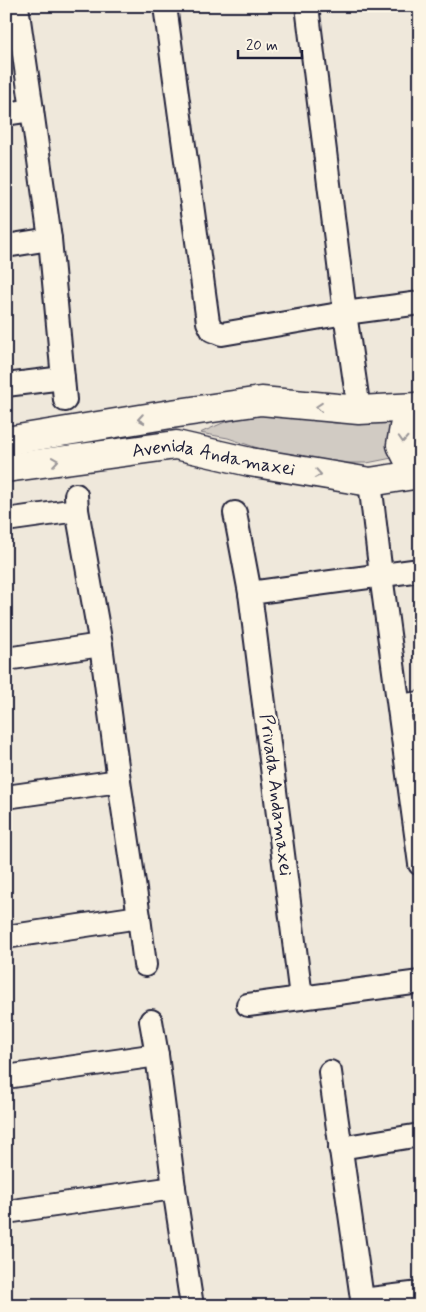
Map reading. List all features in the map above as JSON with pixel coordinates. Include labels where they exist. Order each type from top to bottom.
[{"type":"street","points":[[17,6],[50,239],[65,400]]},
{"type":"street","points":[[165,6],[208,322],[212,330],[222,334],[345,313],[420,303]]},
{"type":"street","points":[[307,6],[345,313],[359,410]]},
{"type":"street","points":[[6,114],[32,110]]},
{"type":"street","points":[[6,246],[50,239]]},
{"type":"street","points":[[6,385],[63,378]]},
{"type":"street","name":"Avenida Andamaxei","points":[[6,442],[261,401],[359,410],[418,406]]},
{"type":"street","points":[[418,406],[404,427],[401,444],[409,461],[420,468]]},
{"type":"street","points":[[171,414],[176,445]]},
{"type":"street","name":"Avenida Andamaxei","points":[[6,468],[176,445],[250,462],[370,482],[420,474]]},
{"type":"street","points":[[370,482],[381,575],[409,704],[420,864]]},
{"type":"street","points":[[6,520],[77,503],[101,646],[145,965]]},
{"type":"street","name":"Privada Andamaxei","points":[[235,513],[250,593],[302,997]]},
{"type":"street","points":[[250,593],[420,570]]},
{"type":"street","points":[[6,660],[101,646]]},
{"type":"street","points":[[6,797],[119,781]]},
{"type":"street","points":[[6,937],[139,917]]},
{"type":"street","points":[[248,1005],[420,982]]},
{"type":"street","points":[[151,1021],[192,1306]]},
{"type":"street","points":[[6,1077],[157,1055]]},
{"type":"street","points":[[330,1072],[363,1303],[420,1293]]},
{"type":"street","points":[[340,1148],[420,1136]]},
{"type":"street","points":[[6,1212],[174,1188]]},
{"type":"shaded area","points":[[265,413],[335,423],[380,423],[405,418],[402,456],[367,463],[325,463],[275,454],[228,438],[200,433],[225,422]]}]
